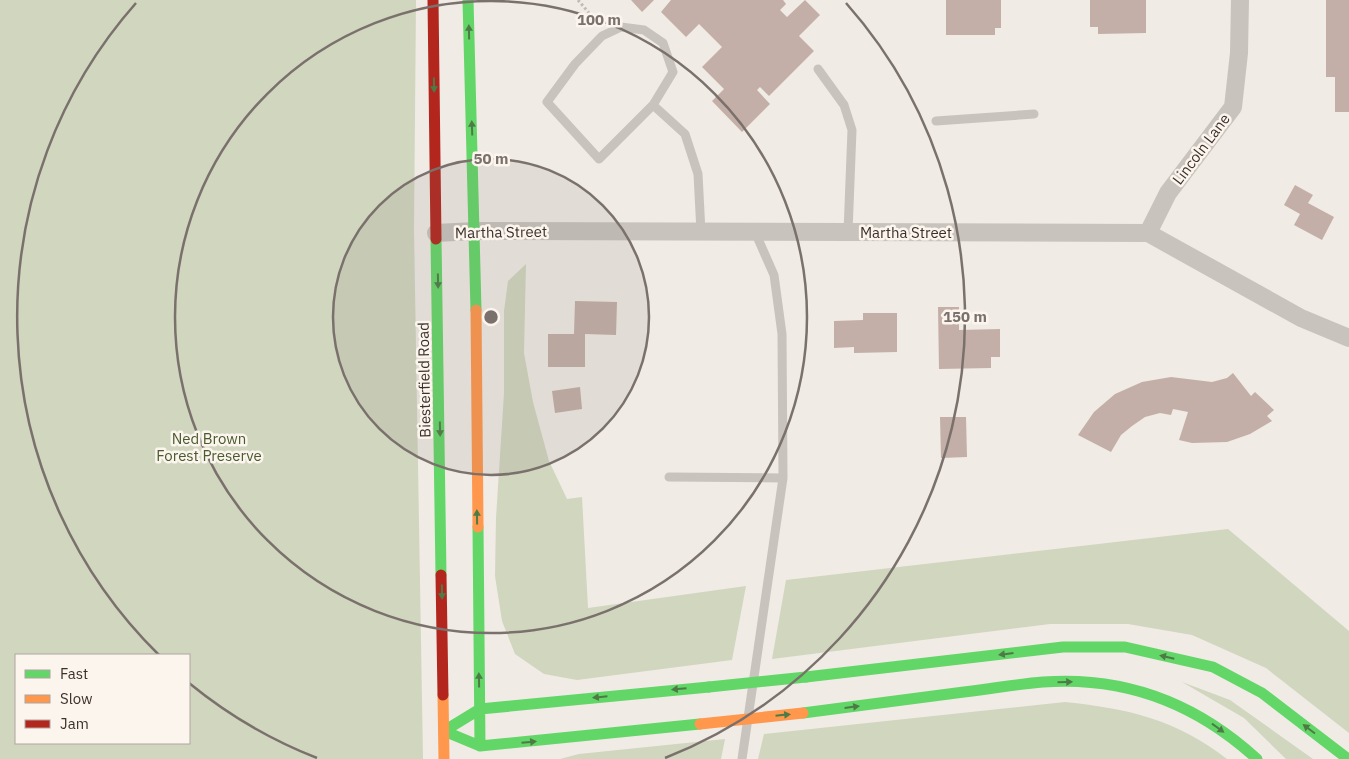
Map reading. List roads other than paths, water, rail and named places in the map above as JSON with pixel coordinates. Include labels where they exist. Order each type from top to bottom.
[{"type":"main road","name":"Biesterfield Road","points":[[433,0],[444,759]]},
{"type":"main road","points":[[468,0],[475,212],[480,746]]},
{"type":"main road","points":[[444,731],[480,709],[806,677],[1063,647],[1125,647],[1213,668],[1262,693],[1348,759]]},
{"type":"main road","points":[[444,731],[480,746],[803,713],[1044,682],[1082,681],[1125,686],[1176,703],[1209,721],[1247,749],[1256,759]]},
{"type":"street","name":"Lincoln Lane","points":[[1148,233],[1168,193],[1233,107],[1239,53],[1240,0]]},
{"type":"street","name":"Martha Street","points":[[436,232],[1148,233],[1317,327],[1349,338]]},
{"type":"lane","points":[[621,27],[644,30],[663,43],[673,72],[653,104],[599,159],[547,102],[576,64],[602,36],[621,27]]},
{"type":"lane","points":[[818,70],[844,105],[852,130],[848,232]]},
{"type":"lane","points":[[653,104],[685,134],[698,174],[701,232]]},
{"type":"lane","points":[[936,121],[1034,114]]},
{"type":"lane","points":[[742,759],[783,478],[782,334],[774,275],[756,232]]},
{"type":"lane","points":[[669,477],[783,478]]},
{"type":"park label","name":"Ned Brown Forest Preserve","points":[[209,446]]}]
